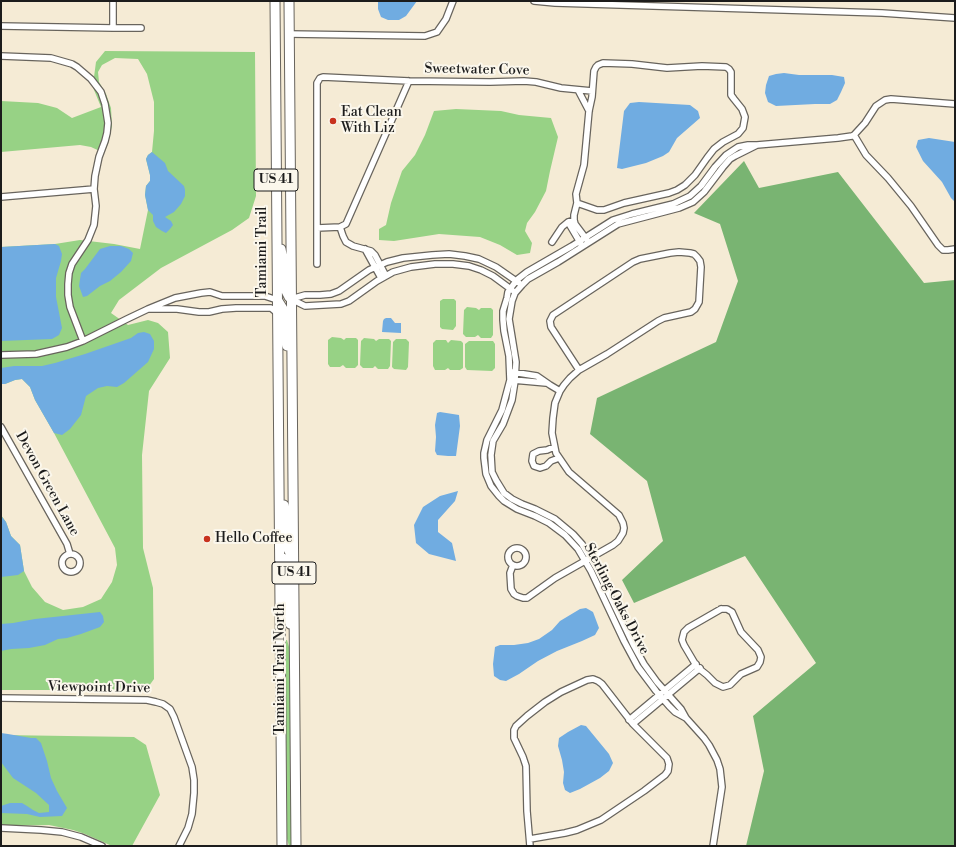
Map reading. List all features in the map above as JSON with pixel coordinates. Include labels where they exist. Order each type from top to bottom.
[{"type":"main road","name":"Tamiami Trail","points":[[275,1],[277,313]]},
{"type":"main road","name":"US 41","points":[[289,1],[289,34]]},
{"type":"main road","name":"Tamiami Trail","points":[[289,34],[291,300]]},
{"type":"main road","points":[[277,227],[284,264],[285,288],[291,300]]},
{"type":"main road","points":[[277,300],[283,309],[284,314],[292,379]]},
{"type":"main road","name":"Tamiami Trail North","points":[[291,300],[296,846]]},
{"type":"main road","name":"Tamiami Trail North","points":[[277,313],[282,846]]},
{"type":"main road","points":[[279,472],[286,520],[287,547],[288,551],[294,556]]},
{"type":"main road","points":[[280,557],[285,559],[287,566],[288,611],[294,643]]},
{"type":"street","points":[[113,1],[113,28]]},
{"type":"street","points":[[289,34],[425,36],[437,32],[446,19],[453,1]]},
{"type":"street","points":[[534,1],[555,4],[625,3],[882,13],[955,18]]},
{"type":"street","points":[[1,26],[141,28]]},
{"type":"street","points":[[1,56],[50,58],[77,67],[91,79],[101,92],[105,104],[108,133],[96,166],[94,190],[96,206],[94,225],[88,240],[72,264],[69,273],[68,295],[70,307],[83,341]]},
{"type":"street","points":[[577,203],[597,210],[604,210],[624,203],[669,193],[677,190],[691,180],[707,158],[720,145],[740,132],[744,124],[745,117],[742,109],[731,95],[731,72],[728,68],[702,66],[667,68],[632,64],[603,63],[598,65],[595,70],[589,111],[584,165],[576,194],[577,203],[571,221],[582,248]]},
{"type":"street","name":"Sweetwater Cove","points":[[317,264],[317,83],[320,78],[409,81],[524,81],[536,82],[561,88],[592,91]]},
{"type":"street","name":"Sweetwater Cove","points":[[340,227],[346,224],[409,81]]},
{"type":"street","points":[[578,90],[589,111]]},
{"type":"street","points":[[955,104],[891,99],[884,100],[876,106],[865,124],[854,135],[866,155],[888,178],[911,206],[938,245],[943,250],[955,249]]},
{"type":"street","name":"Sterling Oaks Drive","points":[[686,718],[676,712],[661,697],[632,657],[591,571],[582,544],[573,534],[555,519],[511,499],[499,487],[492,472],[491,463],[493,441],[503,424],[512,400],[514,348],[509,319],[513,291],[516,281],[527,272],[579,242],[606,224],[621,216],[673,204],[690,196],[701,186],[715,167],[728,157],[735,156],[757,145],[838,138],[854,135]]},
{"type":"street","points":[[720,145],[728,157]]},
{"type":"street","name":"Sterling Oaks Drive","points":[[513,291],[528,279],[582,248],[618,224],[688,205],[704,192],[723,167],[728,157]]},
{"type":"street","points":[[1,197],[94,190]]},
{"type":"street","points":[[571,221],[589,243]]},
{"type":"street","points":[[552,242],[562,227],[571,221]]},
{"type":"street","points":[[317,228],[340,227],[346,242],[353,246],[370,251],[376,255],[381,265],[383,277]]},
{"type":"street","points":[[365,249],[374,268],[383,277]]},
{"type":"street","points":[[513,565],[510,573],[511,589],[514,594],[520,598],[530,596],[554,578],[618,541],[623,533],[623,523],[619,515],[569,472],[556,453],[552,433],[555,404],[560,391],[570,378],[579,370],[658,321],[664,318],[691,312],[696,309],[699,302],[701,267],[697,257],[690,253],[670,253],[636,260],[553,315],[550,321],[551,327],[579,370]]},
{"type":"street","points":[[291,300],[305,295],[331,294],[339,291],[369,270],[394,260],[449,254],[479,259],[496,267],[522,285]]},
{"type":"street","points":[[291,300],[305,306],[341,304],[349,301],[383,277],[397,271],[411,267],[453,264],[469,266],[481,270],[493,276],[513,291]]},
{"type":"street","points":[[1,355],[21,355],[62,348],[83,341],[126,318],[175,298],[201,292],[210,292],[222,296],[265,296],[277,300]]},
{"type":"street","points":[[148,309],[177,309],[209,312],[236,308],[271,308],[277,313]]},
{"type":"street","points":[[513,372],[537,376],[550,386],[560,391]]},
{"type":"street","points":[[512,380],[546,382]]},
{"type":"street","name":"Devon Green Lane","points":[[1,427],[67,544],[70,554]]},
{"type":"street","points":[[554,447],[547,450],[539,450],[534,454],[532,461],[534,466],[540,468],[559,458]]},
{"type":"street","name":"Sterling Oaks Drive","points":[[588,559],[597,569],[644,664],[666,693],[681,709],[686,718],[704,738],[717,760],[720,769],[722,787],[713,846]]},
{"type":"street","points":[[718,610],[730,610],[734,614],[741,632],[759,652],[761,657],[760,662],[757,667],[741,674],[730,685],[725,687],[718,685],[698,666],[683,644],[684,632],[718,610]]},
{"type":"street","points":[[631,722],[698,666]]},
{"type":"street","points":[[530,839],[565,833],[601,820],[629,802],[668,771],[669,764],[667,758],[631,722],[602,684],[598,681],[590,680],[568,688],[553,696],[526,716],[514,730],[514,738],[526,766],[527,811],[530,846]]},
{"type":"street","name":"Viewpoint Drive","points":[[1,698],[147,700],[163,704],[170,709],[192,767],[194,780],[192,814],[188,828],[178,846]]},
{"type":"street","points":[[1,828],[62,832],[81,837],[102,846]]},
{"type":"green space","points":[[105,51],[255,52],[256,196],[249,218],[232,230],[161,268],[119,300],[111,313],[128,325],[148,320],[158,323],[168,332],[170,358],[149,391],[142,455],[143,548],[153,588],[154,679],[146,690],[1,690],[1,515],[6,522],[11,536],[20,545],[24,571],[32,587],[45,602],[63,610],[83,607],[101,599],[112,582],[117,565],[115,548],[35,400],[30,387],[22,379],[1,384],[1,247],[55,244],[80,240],[140,249],[148,210],[145,195],[146,186],[150,181],[150,175],[146,159],[152,152],[154,102],[147,74],[138,59],[115,58],[102,65],[98,72],[99,82],[106,94],[111,108],[112,126],[108,144],[104,153],[91,147],[80,145],[1,152],[1,101],[38,103],[57,108],[72,118],[101,107],[92,85],[96,62]]},
{"type":"green space","points":[[456,109],[501,111],[519,115],[551,118],[558,137],[546,191],[535,212],[527,223],[525,231],[532,243],[530,253],[517,255],[500,245],[480,237],[439,234],[394,241],[379,240],[379,229],[386,225],[391,203],[402,171],[415,155],[425,135],[434,111]]},
{"type":"green space","points":[[744,161],[759,188],[838,172],[924,283],[955,280],[955,846],[746,846],[764,771],[753,716],[816,663],[745,556],[634,603],[622,580],[663,541],[647,481],[590,434],[597,398],[716,342],[738,281],[720,224],[694,213]]},
{"type":"green space","points":[[443,299],[454,299],[456,301],[456,326],[453,330],[442,329],[440,327],[440,301]]},
{"type":"green space","points":[[467,307],[476,308],[479,310],[481,308],[491,308],[493,310],[493,335],[491,338],[481,338],[478,335],[475,337],[466,337],[463,334],[464,310]]},
{"type":"green space","points":[[332,337],[341,338],[344,340],[346,338],[356,338],[358,340],[358,365],[355,368],[346,368],[343,365],[340,367],[330,367],[328,364],[328,340]]},
{"type":"green space","points":[[364,338],[374,339],[376,341],[379,339],[389,339],[391,341],[390,366],[388,369],[378,369],[375,366],[373,368],[363,368],[360,365],[361,341]]},
{"type":"green space","points":[[396,339],[406,339],[409,342],[408,367],[406,370],[394,369],[392,367],[393,342]]},
{"type":"green space","points":[[436,340],[446,340],[448,343],[451,340],[461,341],[463,343],[463,368],[460,370],[450,370],[448,368],[445,370],[435,370],[433,366],[433,343]]},
{"type":"green space","points":[[469,341],[493,341],[495,344],[495,368],[492,371],[467,370],[465,367],[465,344]]},
{"type":"green space","points":[[285,640],[287,640],[290,650],[292,846],[289,846],[287,839]]},
{"type":"green space","points":[[1,735],[134,737],[146,745],[160,795],[132,846],[112,846],[73,830],[49,825],[1,826]]},
{"type":"water","points":[[378,1],[417,1],[406,16],[399,20],[388,20],[381,17],[378,9]]},
{"type":"water","points":[[784,73],[799,75],[832,75],[844,77],[845,83],[837,100],[830,104],[776,106],[768,102],[765,93],[766,85],[769,76]]},
{"type":"water","points":[[639,102],[690,105],[698,111],[700,118],[677,138],[669,152],[663,156],[646,163],[622,169],[617,168],[624,111],[630,103]]},
{"type":"water","points":[[929,138],[955,142],[955,202],[942,182],[923,161],[916,147],[918,140]]},
{"type":"water","points":[[152,152],[165,163],[168,171],[184,186],[185,190],[185,196],[181,204],[174,212],[165,217],[171,221],[173,225],[166,233],[156,227],[153,221],[153,215],[148,210],[145,195],[146,186],[150,181],[146,159]]},
{"type":"water","points":[[55,244],[59,246],[62,254],[56,278],[56,297],[62,328],[59,335],[52,339],[1,341],[1,247]]},
{"type":"water","points":[[110,246],[121,246],[129,249],[133,253],[131,261],[110,281],[83,297],[79,286],[81,273],[100,249]]},
{"type":"water","points":[[386,318],[391,318],[395,323],[401,323],[401,333],[382,332],[383,321]]},
{"type":"water","points":[[144,332],[150,334],[154,341],[154,349],[148,362],[124,383],[117,387],[107,386],[98,388],[86,396],[81,415],[70,429],[62,435],[54,433],[35,400],[30,387],[22,379],[1,384],[1,368],[14,366],[42,366],[55,363],[131,338],[138,333]]},
{"type":"water","points":[[440,412],[459,415],[460,426],[456,456],[437,455],[435,451],[435,425],[437,413]]},
{"type":"water","points":[[458,491],[455,501],[438,520],[438,532],[452,543],[456,561],[429,554],[416,543],[414,525],[423,507],[440,496]]},
{"type":"water","points":[[1,517],[6,522],[11,536],[20,545],[24,571],[18,575],[1,577]]},
{"type":"water","points":[[586,608],[593,612],[599,628],[595,635],[557,651],[506,681],[500,680],[494,676],[493,664],[495,647],[500,645],[528,643],[539,639],[552,630],[560,621],[580,609]]},
{"type":"water","points":[[100,612],[103,616],[104,622],[100,627],[67,638],[58,639],[45,645],[1,651],[1,624]]},
{"type":"water","points":[[581,725],[586,726],[609,754],[613,763],[609,771],[600,778],[570,793],[565,790],[563,783],[564,772],[558,746],[559,738]]},
{"type":"water","points":[[1,733],[36,738],[41,743],[51,778],[67,808],[62,816],[40,817],[27,814],[1,813],[1,806],[10,803],[22,803],[39,813],[49,812],[49,805],[36,793],[13,778],[1,762]]},
{"type":"place","name":"Eat Clean With Liz","points":[[333,121]]},
{"type":"place","name":"Hello Coffee","points":[[207,539]]}]
